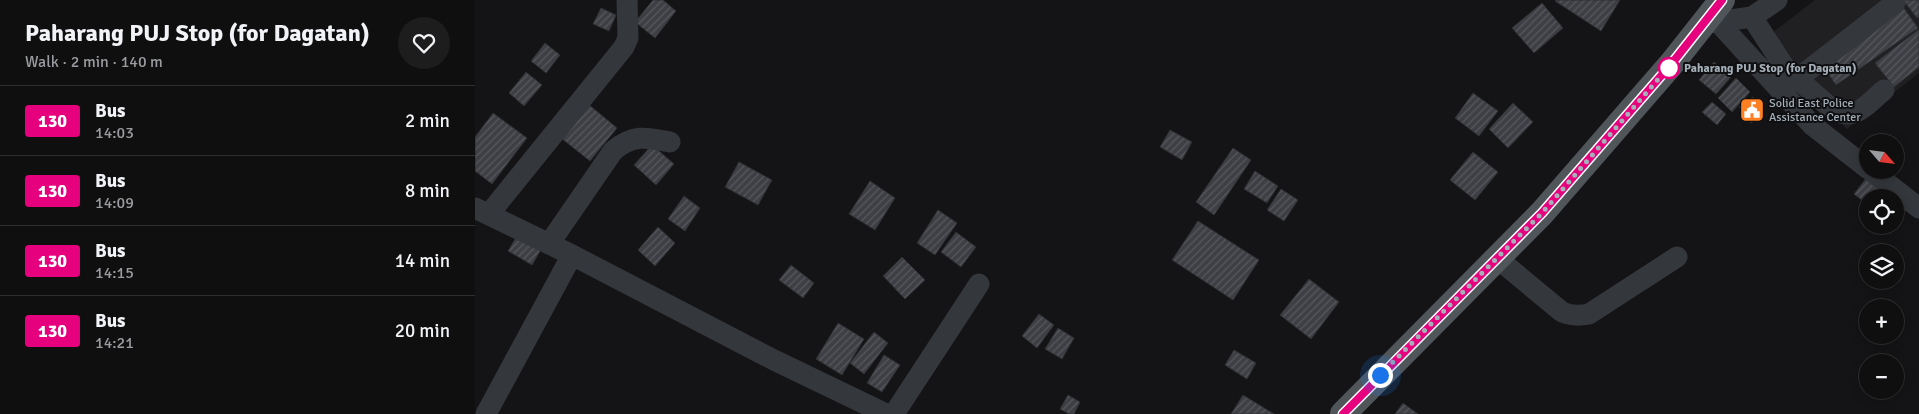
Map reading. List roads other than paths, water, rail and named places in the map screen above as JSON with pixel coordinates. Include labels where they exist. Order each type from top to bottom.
[{"type":"main road","points":[[1343,414],[1498,259],[1562,190],[1714,15]]},
{"type":"street","points":[[627,0],[628,38],[624,47],[482,211],[572,255],[774,360],[886,414]]},
{"type":"street","points":[[1714,15],[1752,17],[1777,0]]},
{"type":"street","points":[[1797,79],[1895,3]]},
{"type":"street","points":[[1714,15],[1812,125],[1859,161]]},
{"type":"street","points":[[1752,17],[1785,68],[1840,114],[1849,115],[1857,112],[1883,90]]},
{"type":"street","points":[[549,244],[613,151],[624,142],[634,138],[648,138],[670,142]]},
{"type":"street","points":[[1882,179],[1919,208]]},
{"type":"street","points":[[486,414],[572,255]]},
{"type":"street","points":[[1498,259],[1561,312],[1580,316],[1589,314],[1677,257]]},
{"type":"street","points":[[894,414],[979,284]]},
{"type":"place","name":"Paharang PUJ Stop (for Dagatan)","points":[[1669,68]]},
{"type":"place","name":"Solid East Police Assistance Center","points":[[1752,110]]}]
